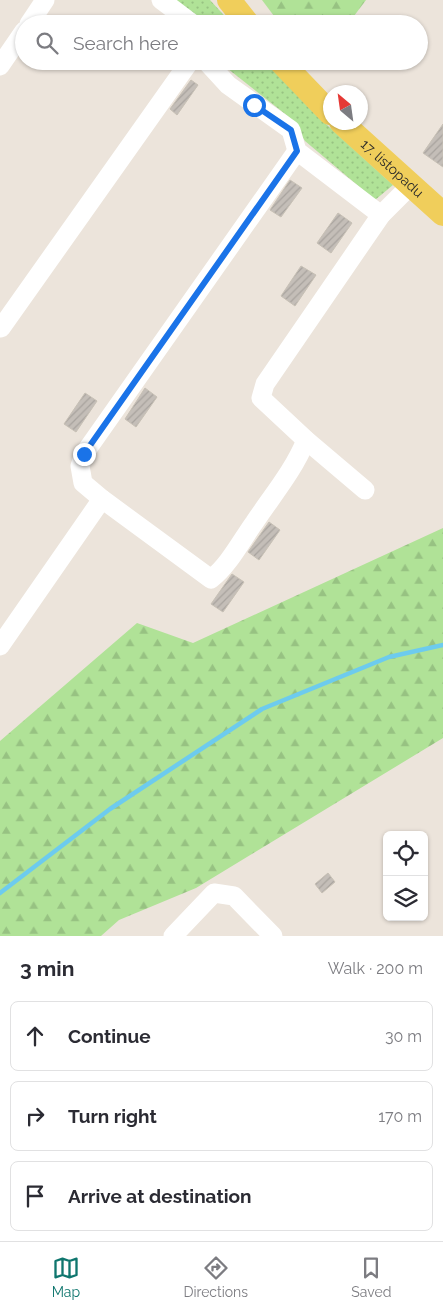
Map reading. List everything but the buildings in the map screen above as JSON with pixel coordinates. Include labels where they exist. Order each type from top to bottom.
[{"type":"main road","points":[[229,0],[241,15]]},
{"type":"main road","points":[[289,70],[323,106]]},
{"type":"main road","name":"17. listopadu","points":[[350,130],[443,214]]},
{"type":"street","points":[[35,15],[45,0]]},
{"type":"street","points":[[161,0],[181,15]]},
{"type":"street","points":[[0,65],[15,44]]},
{"type":"street","points":[[1,328],[184,70]]},
{"type":"street","points":[[214,70],[228,86],[291,130],[297,151],[381,215]]},
{"type":"street","points":[[297,151],[84,454],[80,466],[83,483],[102,499],[212,578],[219,573],[241,542],[299,456],[306,440]]},
{"type":"street","points":[[365,490],[306,440],[261,398],[265,384],[381,215],[411,185]]},
{"type":"street","points":[[0,646],[102,499]]},
{"type":"street","points":[[173,936],[214,893],[234,896],[273,936]]},
{"type":"green space","points":[[174,0],[210,0],[224,15],[195,15]]},
{"type":"green space","points":[[262,0],[366,0],[355,15],[273,15]]},
{"type":"green space","points":[[229,70],[274,70],[323,121],[323,130],[332,130],[393,185],[375,200],[305,141],[289,117]]},
{"type":"green space","points":[[443,528],[443,738],[196,888],[119,920],[101,936],[0,936],[0,741],[137,623],[193,643]]},
{"type":"waterway","points":[[0,893],[110,809],[262,709],[389,657],[443,645]]},
{"type":"route","points":[[84,454],[297,151],[291,130],[254,105]]}]
